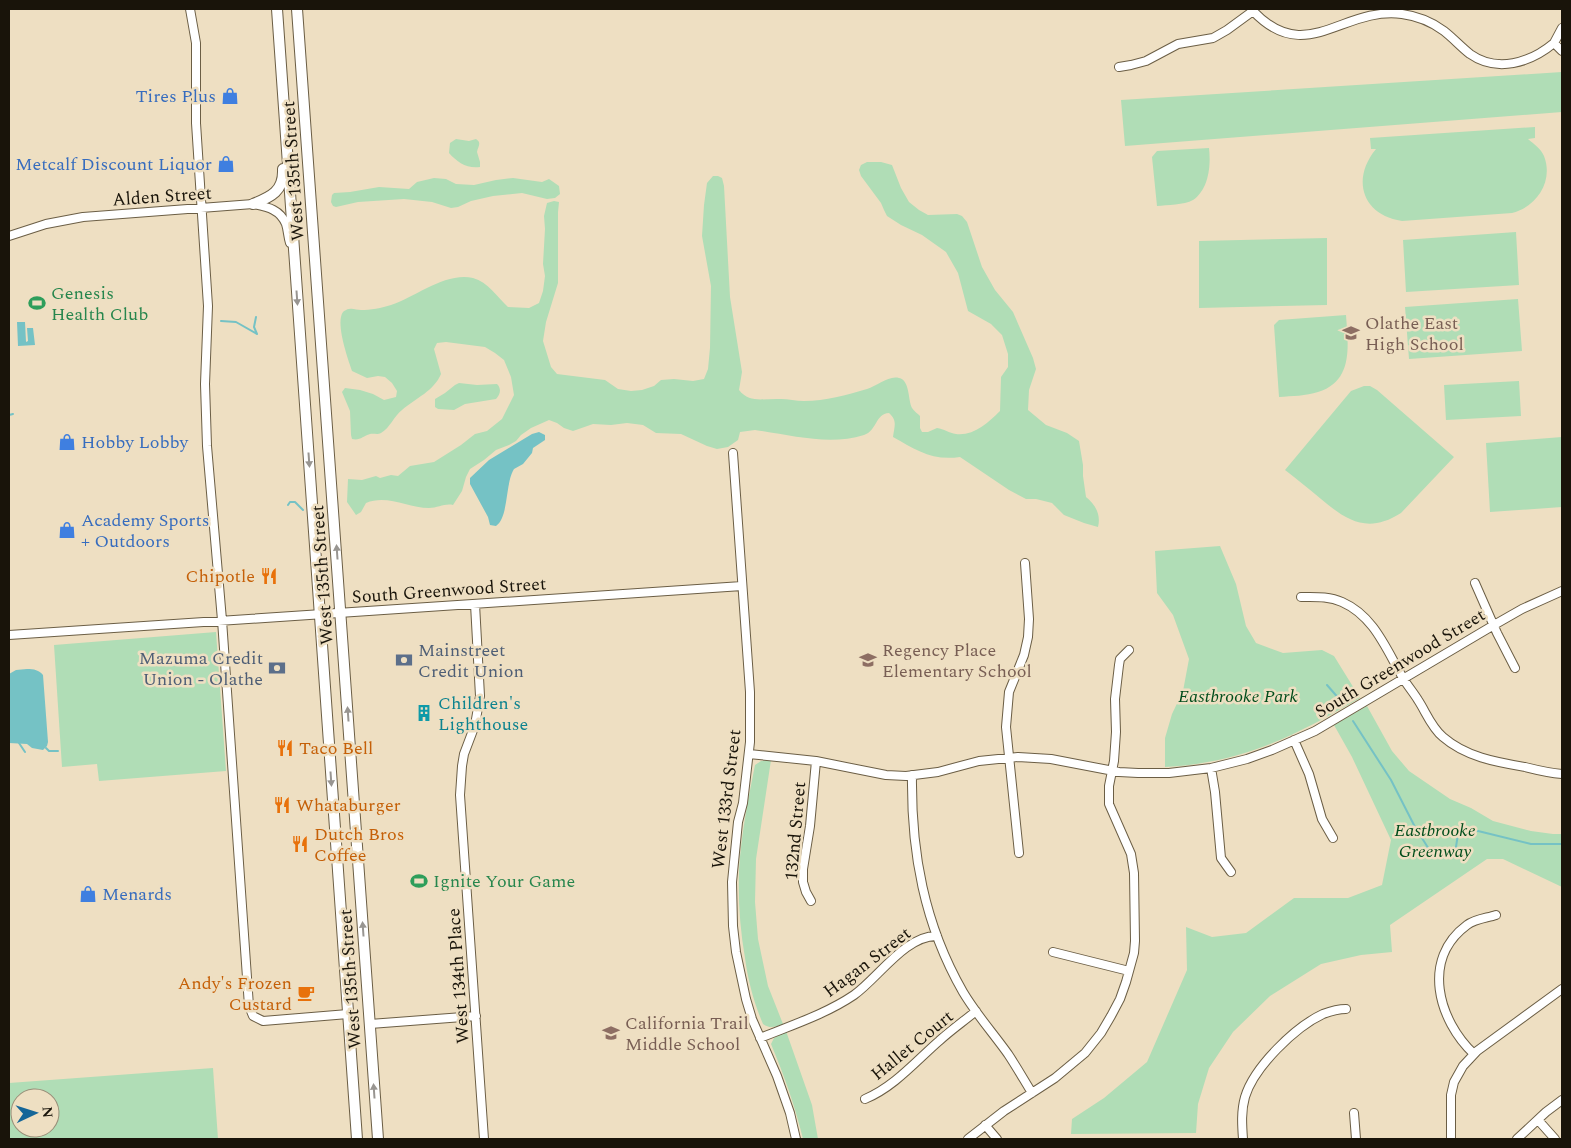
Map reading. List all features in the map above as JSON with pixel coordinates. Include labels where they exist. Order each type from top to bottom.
[{"type":"main road","name":"West 135th Street","points":[[276,9],[357,1139]]},
{"type":"main road","name":"West 135th Street","points":[[297,9],[378,1139]]},
{"type":"main road","points":[[253,204],[264,200],[278,190],[282,181],[275,60],[280,56]]},
{"type":"street","points":[[190,9],[196,43],[196,123],[208,306],[204,383],[205,417],[222,620],[249,1006],[253,1016],[263,1021],[348,1014]]},
{"type":"street","points":[[1120,67],[1146,61],[1178,44],[1213,38],[1228,30],[1253,10],[1261,19],[1275,29],[1299,35],[1319,33],[1371,15],[1393,13],[1414,17],[1444,31],[1470,54],[1479,59],[1500,64],[1510,64],[1537,56],[1554,43],[1562,28]]},
{"type":"street","points":[[1554,43],[1562,51]]},
{"type":"street","name":"Alden Street","points":[[9,236],[46,224],[82,217],[253,204],[275,210],[281,215],[286,224],[289,242],[294,249]]},
{"type":"street","name":"West 133rd Street","points":[[733,453],[750,692],[749,754],[738,822],[732,882],[736,952],[746,999],[790,1113],[796,1139]]},
{"type":"street","points":[[1019,854],[1006,727],[1007,708],[1013,679],[1024,655],[1028,637],[1029,619],[1025,563]]},
{"type":"street","points":[[1475,583],[1515,668]]},
{"type":"street","name":"South Greenwood Street","points":[[9,635],[742,586]]},
{"type":"street","name":"South Greenwood Street","points":[[749,754],[816,761],[886,775],[938,772],[1009,757],[1051,759],[1138,774],[1193,771],[1211,768],[1247,759],[1294,740],[1333,721],[1522,609],[1562,591]]},
{"type":"street","points":[[1301,597],[1325,597],[1357,611],[1376,630],[1403,679],[1437,731],[1453,744],[1488,760],[1562,774]]},
{"type":"street","name":"West 134th Place","points":[[475,604],[480,696],[475,725],[464,754],[460,795],[484,1139]]},
{"type":"street","points":[[968,1139],[985,1125],[1070,1067],[1097,1038],[1112,1016],[1120,999],[1134,953],[1136,929],[1134,873],[1131,854],[1109,804],[1108,786],[1112,770],[1116,732],[1115,699],[1119,665],[1120,660],[1129,650]]},
{"type":"street","points":[[1294,740],[1309,774],[1322,819],[1333,838]]},
{"type":"street","name":"132nd Street","points":[[812,901],[806,892],[803,882],[803,869],[810,826],[816,761]]},
{"type":"street","points":[[1211,768],[1216,792],[1222,858],[1231,872]]},
{"type":"street","points":[[912,775],[912,818],[917,864],[925,901],[937,936],[956,977],[976,1011],[1007,1053],[1032,1093]]},
{"type":"street","points":[[1474,1054],[1459,1038],[1446,1013],[1439,980],[1440,963],[1450,942],[1467,925],[1496,916]]},
{"type":"street","name":"Hagan Street","points":[[760,1038],[819,1014],[855,994],[909,947],[928,936],[937,936]]},
{"type":"street","points":[[1053,952],[1129,971]]},
{"type":"street","points":[[1451,1139],[1450,1107],[1453,1088],[1454,1082],[1463,1066],[1474,1054],[1562,989]]},
{"type":"street","points":[[1243,1139],[1242,1112],[1245,1097],[1253,1078],[1260,1068],[1287,1040],[1306,1024],[1324,1014],[1346,1009]]},
{"type":"street","name":"Hallet Court","points":[[865,1099],[883,1089],[976,1011]]},
{"type":"street","points":[[370,1024],[476,1016]]},
{"type":"street","points":[[1517,1139],[1562,1100]]},
{"type":"street","points":[[1354,1113],[1356,1139]]},
{"type":"street","points":[[1538,1120],[1555,1139]]},
{"type":"street","points":[[985,1125],[997,1139]]},
{"type":"green space","points":[[1562,72],[1562,112],[1125,146],[1121,100]]},
{"type":"green space","points":[[1535,127],[1535,138],[1528,139],[1543,153],[1547,175],[1541,192],[1529,205],[1521,210],[1512,213],[1402,221],[1388,217],[1378,211],[1365,194],[1364,172],[1368,160],[1376,149],[1371,149],[1370,138]]},
{"type":"green space","points":[[456,139],[478,140],[477,152],[480,167],[471,167],[463,164],[449,153],[450,143]]},
{"type":"green space","points":[[1209,148],[1208,176],[1203,190],[1193,200],[1185,203],[1157,206],[1152,157],[1157,151]]},
{"type":"green space","points":[[867,162],[881,162],[892,165],[909,202],[919,210],[928,215],[957,214],[962,216],[967,222],[982,267],[995,290],[1013,312],[1033,358],[1036,369],[1029,390],[1028,410],[1046,425],[1067,433],[1079,441],[1086,497],[1097,510],[1099,518],[1098,527],[1064,515],[1052,503],[1036,499],[1026,499],[1009,490],[960,457],[933,456],[909,446],[893,437],[894,421],[889,413],[881,416],[868,433],[851,438],[824,440],[755,430],[740,432],[738,440],[728,447],[717,449],[681,434],[656,433],[643,425],[627,423],[611,425],[593,424],[573,431],[549,420],[531,428],[516,441],[496,450],[470,469],[462,491],[453,505],[429,508],[382,500],[366,503],[361,512],[356,515],[347,502],[348,479],[362,480],[376,476],[380,478],[391,475],[398,476],[410,466],[434,462],[475,434],[487,431],[502,419],[514,395],[511,377],[504,360],[495,353],[485,347],[446,342],[437,343],[434,349],[441,374],[434,385],[399,413],[381,433],[352,439],[350,411],[342,392],[345,388],[373,394],[384,400],[396,397],[397,391],[385,377],[367,378],[352,371],[341,332],[340,324],[343,312],[350,309],[368,310],[387,306],[441,282],[462,277],[473,278],[483,283],[508,307],[529,308],[539,303],[545,276],[543,264],[544,216],[547,203],[559,202],[558,283],[546,322],[543,341],[551,367],[557,374],[605,380],[618,389],[631,391],[654,386],[661,380],[693,381],[704,379],[708,369],[710,348],[711,286],[702,236],[707,183],[713,176],[722,178],[724,186],[730,297],[742,372],[739,390],[743,394],[753,399],[820,400],[867,389],[895,377],[905,382],[912,408],[920,416],[922,432],[928,432],[937,428],[963,434],[980,428],[1000,411],[1001,377],[1008,367],[1008,354],[1002,335],[991,324],[968,311],[958,273],[946,252],[922,235],[887,216],[881,203],[861,176],[859,170],[861,165]]},
{"type":"green space","points":[[434,178],[446,179],[456,184],[474,185],[513,178],[542,182],[549,179],[559,186],[560,194],[555,198],[547,199],[522,193],[493,196],[451,208],[432,202],[404,199],[358,202],[336,207],[331,202],[334,193],[379,187],[409,189],[417,182]]},
{"type":"green space","points":[[1516,232],[1519,285],[1406,292],[1403,240]]},
{"type":"green space","points":[[1327,238],[1327,305],[1199,308],[1199,241]]},
{"type":"green space","points":[[1518,299],[1522,351],[1409,359],[1405,307]]},
{"type":"green space","points":[[1346,315],[1348,350],[1343,371],[1338,380],[1330,387],[1318,392],[1279,397],[1274,325],[1279,320]]},
{"type":"green space","points":[[1519,381],[1521,416],[1446,420],[1444,385]]},
{"type":"green space","points":[[459,383],[477,385],[497,384],[500,388],[499,396],[496,399],[465,404],[454,410],[438,409],[435,407],[435,399]]},
{"type":"green space","points":[[1364,386],[1370,386],[1377,390],[1454,457],[1401,513],[1378,523],[1368,524],[1349,519],[1285,470],[1351,391]]},
{"type":"green space","points":[[1562,437],[1562,507],[1490,512],[1486,443]]},
{"type":"green space","name":"Eastbrooke Park","points":[[1220,546],[1236,584],[1246,626],[1256,643],[1283,653],[1322,650],[1334,656],[1360,698],[1313,724],[1267,745],[1219,760],[1165,767],[1165,738],[1172,714],[1183,691],[1189,659],[1173,615],[1157,593],[1155,551]]},
{"type":"green space","points":[[216,632],[226,771],[99,781],[97,764],[62,767],[54,645]]},
{"type":"green space","name":"Eastbrooke Greenway","points":[[1367,706],[1392,751],[1409,771],[1450,799],[1471,808],[1493,821],[1531,831],[1562,834],[1562,887],[1503,859],[1487,859],[1390,925],[1392,952],[1361,955],[1321,964],[1270,996],[1233,1032],[1209,1068],[1198,1104],[1196,1133],[1071,1134],[1072,1119],[1104,1098],[1147,1062],[1187,970],[1186,927],[1212,937],[1246,933],[1294,898],[1348,898],[1382,885],[1391,840],[1352,757],[1334,725]]},
{"type":"green space","points":[[771,760],[756,859],[755,902],[758,939],[768,986],[783,1024],[768,1027],[763,1024],[754,1000],[746,967],[740,914],[739,871],[747,804],[755,765],[761,761]]},
{"type":"green space","points":[[786,1031],[812,1105],[818,1139],[803,1139],[789,1091],[771,1044],[774,1038]]},
{"type":"green space","points":[[213,1068],[218,1139],[9,1139],[9,1083]]},
{"type":"water","points":[[17,322],[25,322],[26,342],[28,341],[27,328],[33,328],[35,345],[18,346]]},
{"type":"water","points":[[539,432],[545,435],[545,440],[533,448],[532,453],[523,464],[514,469],[500,522],[496,526],[490,525],[488,517],[470,484],[470,478],[489,460],[532,434]]},
{"type":"water","points":[[16,670],[36,670],[43,675],[48,742],[43,750],[32,748],[27,744],[9,743],[9,674]]},
{"type":"waterway","points":[[256,317],[254,327],[257,334]]},
{"type":"waterway","points":[[221,321],[236,322],[257,334]]},
{"type":"waterway","points":[[9,415],[13,414]]},
{"type":"waterway","points":[[288,505],[290,502],[295,502],[303,510]]},
{"type":"waterway","points":[[1327,685],[1341,701]]},
{"type":"waterway","points":[[1353,721],[1391,780],[1415,827],[1432,854],[1455,853],[1459,828],[1531,844],[1562,844]]},
{"type":"waterway","points":[[19,743],[25,752]]},
{"type":"waterway","points":[[46,748],[49,751],[58,751]]},
{"type":"place","name":"Tires Plus","points":[[230,96]]},
{"type":"place","name":"Metcalf Discount Liquor","points":[[226,164]]},
{"type":"place","name":"Genesis Health Club","points":[[37,303]]},
{"type":"place","name":"Olathe East High School","points":[[1351,333]]},
{"type":"place","name":"Hobby Lobby","points":[[67,442]]},
{"type":"place","name":"Academy Sports + Outdoors","points":[[67,530]]},
{"type":"place","name":"Chipotle","points":[[269,576]]},
{"type":"place","name":"Mainstreet Credit Union","points":[[404,660]]},
{"type":"place","name":"Regency Place Elementary School","points":[[868,660]]},
{"type":"place","name":"Mazuma Credit Union - Olathe","points":[[277,668]]},
{"type":"place","name":"Children's Lighthouse","points":[[424,713]]},
{"type":"place","name":"Taco Bell","points":[[285,748]]},
{"type":"place","name":"Whataburger","points":[[282,805]]},
{"type":"place","name":"Dutch Bros Coffee","points":[[300,844]]},
{"type":"place","name":"Ignite Your Game","points":[[419,881]]},
{"type":"place","name":"Menards","points":[[88,894]]},
{"type":"place","name":"Andy's Frozen Custard","points":[[306,993]]},
{"type":"place","name":"California Trail Middle School","points":[[611,1033]]}]
